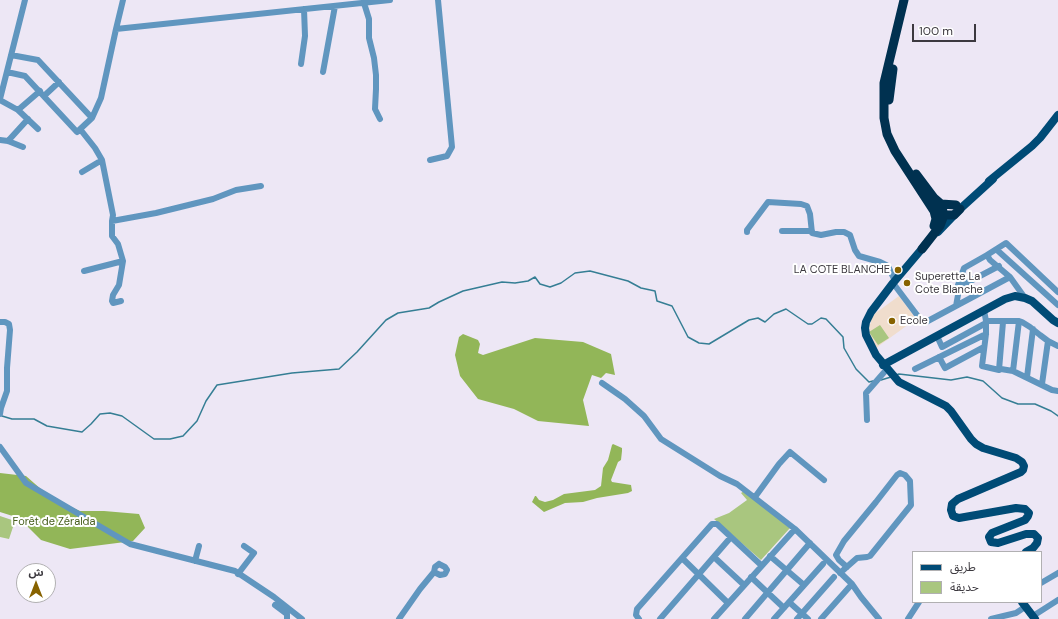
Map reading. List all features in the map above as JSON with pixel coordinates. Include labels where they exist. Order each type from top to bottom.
[{"type":"highway","points":[[904,0],[884,83],[884,118],[887,134],[895,151],[919,188],[933,202],[942,208],[944,215],[940,226],[922,248]]},
{"type":"highway","points":[[909,0],[891,84],[889,101],[890,118],[898,144],[909,165],[933,202],[936,219],[934,226]]},
{"type":"highway","points":[[933,202],[958,207],[954,215],[944,215]]},
{"type":"main road","points":[[1028,551],[1038,543],[1038,538],[1034,534],[1026,534],[998,543],[991,542],[989,537],[992,533],[1025,520],[1029,513],[1025,509],[1016,508],[958,518],[954,516],[951,510],[952,504],[958,498],[1021,472],[1024,466],[1022,462],[1016,458],[983,448],[976,444],[946,406],[899,382],[886,370],[876,355],[868,341],[865,328],[867,318],[894,282],[958,207],[1032,146],[1058,115]]},
{"type":"main road","points":[[914,258],[934,226],[944,215]]},
{"type":"main road","points":[[886,370],[937,336],[1005,299],[1015,296],[1032,301],[1052,320],[1058,323]]},
{"type":"main road","points":[[1024,604],[1034,617]]},
{"type":"street","points":[[24,0],[0,99],[18,110],[38,129]]},
{"type":"street","points":[[7,72],[25,76],[77,132],[92,118],[101,98],[124,0]]},
{"type":"street","points":[[116,29],[390,0]]},
{"type":"street","points":[[430,160],[447,156],[452,147],[438,0]]},
{"type":"street","points":[[364,3],[369,19],[369,38],[376,75],[375,109],[380,119]]},
{"type":"street","points":[[323,72],[335,6]]},
{"type":"street","points":[[301,64],[305,36],[304,9]]},
{"type":"street","points":[[11,55],[38,60],[92,118]]},
{"type":"street","points":[[44,96],[59,82]]},
{"type":"street","points":[[18,110],[40,91]]},
{"type":"street","points":[[8,141],[28,119]]},
{"type":"street","points":[[80,129],[95,148],[102,160],[113,215],[112,236],[118,244],[123,261],[119,285],[112,300],[113,303],[121,301]]},
{"type":"street","points":[[0,140],[23,146]]},
{"type":"street","points":[[82,172],[102,160]]},
{"type":"street","points":[[112,221],[156,213],[213,199],[236,190],[261,186]]},
{"type":"street","points":[[747,232],[768,202],[808,206],[812,231]]},
{"type":"street","points":[[782,231],[812,231],[821,236],[836,232],[844,232],[850,235],[855,250],[859,256],[888,266],[894,282],[917,315]]},
{"type":"street","points":[[956,306],[958,295],[957,288],[964,268],[1006,244],[1058,292]]},
{"type":"street","points":[[997,250],[1058,305]]},
{"type":"street","points":[[987,255],[990,260],[1010,277],[1025,298]]},
{"type":"street","points":[[84,271],[123,261]]},
{"type":"street","points":[[957,288],[998,266]]},
{"type":"street","points":[[926,322],[1010,277]]},
{"type":"street","points":[[984,310],[986,334],[982,366],[999,370],[1002,369],[1013,371],[1052,390],[1058,391]]},
{"type":"street","points":[[0,322],[5,322],[8,324],[10,330],[7,391],[0,408],[0,414]]},
{"type":"street","points":[[937,336],[942,346],[986,322],[1019,322],[1030,327],[1048,341],[1058,346]]},
{"type":"street","points":[[999,370],[1004,322]]},
{"type":"street","points":[[1013,371],[1019,322]]},
{"type":"street","points":[[1027,377],[1033,329]]},
{"type":"street","points":[[915,369],[986,334]]},
{"type":"street","points":[[1042,384],[1048,341]]},
{"type":"street","points":[[939,357],[945,368],[984,347]]},
{"type":"street","points":[[867,420],[866,393],[886,370]]},
{"type":"street","points":[[602,383],[625,399],[644,416],[661,438],[720,476],[737,484],[795,529],[852,584],[879,619]]},
{"type":"street","points":[[0,447],[26,483],[130,544],[235,572],[274,597],[302,619]]},
{"type":"street","points":[[754,497],[790,452],[824,480]]},
{"type":"street","points":[[840,573],[847,567],[857,558],[867,558],[870,556],[911,505],[910,481],[905,475],[900,473],[897,475],[844,541],[836,556],[847,567]]},
{"type":"street","points":[[639,619],[636,615],[638,610],[712,524],[717,524],[761,565]]},
{"type":"street","points":[[714,619],[795,529]]},
{"type":"street","points":[[660,619],[731,537]]},
{"type":"street","points":[[745,619],[810,543]]},
{"type":"street","points":[[195,561],[199,546]]},
{"type":"street","points":[[238,574],[254,553],[244,546]]},
{"type":"street","points":[[770,556],[804,586]]},
{"type":"street","points":[[714,557],[744,585]]},
{"type":"street","points":[[682,558],[728,603]]},
{"type":"street","points":[[774,619],[823,564]]},
{"type":"street","points":[[399,619],[434,572]]},
{"type":"street","points":[[1042,582],[1056,574],[1058,581]]},
{"type":"street","points":[[797,619],[834,577]]},
{"type":"street","points":[[751,578],[784,608]]},
{"type":"street","points":[[821,619],[852,584]]},
{"type":"street","points":[[1034,617],[1058,600]]},
{"type":"street","points":[[789,602],[808,619]]},
{"type":"street","points":[[908,619],[918,603]]},
{"type":"street","points":[[991,619],[1016,613],[1024,604]]},
{"type":"street","points":[[275,605],[287,614],[287,619]]},
{"type":"shaded area","name":"Ecole","points":[[899,296],[916,319],[876,348],[870,338],[870,317]]},
{"type":"green space","points":[[880,325],[889,338],[878,345],[869,332]]},
{"type":"green space","points":[[463,334],[478,340],[480,344],[478,353],[483,355],[535,338],[583,342],[611,354],[615,375],[606,373],[601,378],[592,375],[583,400],[589,426],[538,421],[514,409],[478,399],[460,376],[455,355],[459,337]]},
{"type":"green space","points":[[613,444],[622,448],[622,451],[621,460],[618,462],[611,480],[612,482],[631,485],[632,491],[583,502],[565,503],[544,512],[532,502],[535,496],[539,500],[545,502],[553,500],[564,494],[595,490],[601,486],[603,468],[608,460]]},
{"type":"green space","name":"Forêt de Zéralda","points":[[0,473],[26,476],[50,497],[80,511],[104,511],[139,514],[145,528],[133,541],[70,549],[41,540],[19,518],[0,512]]},
{"type":"green space","points":[[744,491],[790,528],[761,560],[714,519],[729,513],[747,500],[741,493]]},
{"type":"green space","points":[[0,516],[15,521],[9,539],[0,537]]},
{"type":"waterway","points":[[2,416],[12,419],[34,419],[47,426],[82,432],[100,414],[110,413],[122,416],[154,439],[170,439],[183,436],[197,421],[206,401],[217,385],[292,373],[339,369],[357,352],[386,320],[398,313],[429,308],[463,291],[502,282],[515,283],[528,281],[535,277],[540,284],[550,287],[561,283],[575,273],[590,271],[628,281],[641,288],[655,291],[657,301],[672,306],[688,337],[699,343],[709,344],[749,320],[758,318],[765,322],[774,314],[786,309],[808,324],[812,324],[821,318],[826,319],[843,337],[844,348],[856,369],[869,382],[873,381]]},
{"type":"waterway","points":[[896,375],[899,374],[951,380],[967,377],[983,381],[1002,398],[1018,404],[1035,404],[1058,416]]},
{"type":"waterway","points":[[881,380],[891,377]]},
{"type":"place","name":"LA COTE BLANCHE","points":[[898,270]]},
{"type":"place","name":"Superette La Cote Blanche","points":[[907,283]]},
{"type":"place","name":"Ecole","points":[[892,321]]}]
